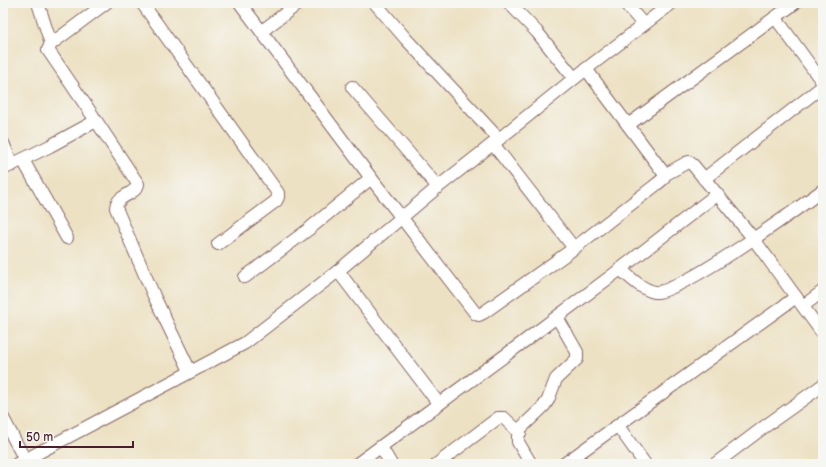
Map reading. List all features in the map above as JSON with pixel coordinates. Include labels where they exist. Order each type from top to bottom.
[{"type":"street","points":[[38,3],[51,44],[49,47],[50,53],[138,184],[137,188],[118,201],[116,208],[151,289],[190,371]]},
{"type":"street","points":[[51,44],[106,3]]},
{"type":"street","points":[[142,3],[278,193],[276,201],[218,244]]},
{"type":"street","points":[[240,3],[371,178],[476,314],[479,315],[574,248],[657,184],[663,179],[665,173],[689,162],[753,238],[823,334]]},
{"type":"street","points":[[262,31],[299,3]]},
{"type":"street","points":[[375,3],[496,141],[574,248]]},
{"type":"street","points":[[509,3],[537,32],[574,78]]},
{"type":"street","points":[[625,3],[643,24]]},
{"type":"street","points":[[3,418],[21,462],[245,343],[338,271],[438,187],[574,78],[672,3]]},
{"type":"street","points":[[628,125],[795,3]]},
{"type":"street","points":[[704,179],[823,85],[775,18]]},
{"type":"street","points":[[586,69],[654,162],[665,173]]},
{"type":"street","points":[[352,87],[438,187]]},
{"type":"street","points":[[13,164],[94,122],[95,119]]},
{"type":"street","points":[[3,143],[13,164],[67,238]]},
{"type":"street","points":[[245,277],[371,178]]},
{"type":"street","points":[[620,269],[643,287],[656,292],[662,292],[670,289],[710,267],[823,190]]},
{"type":"street","points":[[358,464],[557,317],[717,194]]},
{"type":"street","points":[[338,271],[439,404]]},
{"type":"street","points":[[564,464],[800,301],[823,291]]},
{"type":"street","points":[[531,464],[518,442],[521,428],[544,406],[548,400],[556,379],[577,359],[577,352],[557,317]]},
{"type":"street","points":[[715,464],[823,385]]},
{"type":"street","points":[[437,464],[498,418],[504,418],[520,433]]},
{"type":"street","points":[[618,426],[645,464]]},
{"type":"street","points":[[381,447],[391,464]]}]
